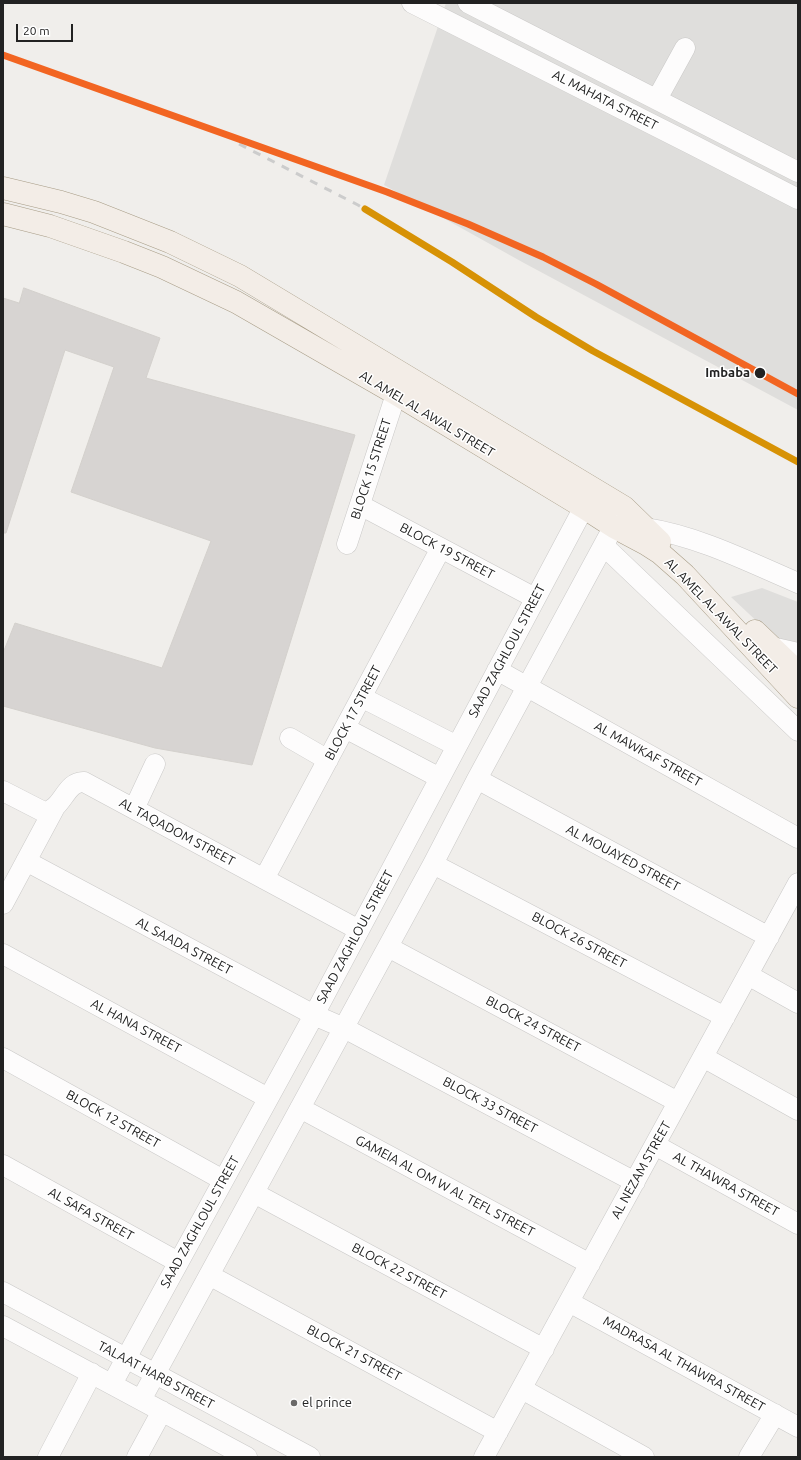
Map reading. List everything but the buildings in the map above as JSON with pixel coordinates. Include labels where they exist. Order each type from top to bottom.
[{"type":"main road","name":"AL AMEL AL AWAL STREET","points":[[3,188],[61,202],[94,212],[170,242],[240,276],[588,498],[614,527],[646,544],[673,564],[723,615],[746,642],[798,697]]},
{"type":"main road","name":"AL AMEL AL AWAL STREET","points":[[3,214],[50,226],[162,267],[236,302],[396,394],[588,498],[624,507],[798,672]]},
{"type":"street","name":"AL MAHATA STREET","points":[[412,3],[693,144],[798,199]]},
{"type":"street","name":"AL MAHATA STREET","points":[[468,3],[797,169]]},
{"type":"street","points":[[656,99],[685,48]]},
{"type":"street","name":"BLOCK 15 STREET","points":[[347,544],[396,394]]},
{"type":"street","name":"SAAD ZAGHLOUL STREET","points":[[112,1384],[314,1015],[588,498]]},
{"type":"street","name":"BLOCK 19 STREET","points":[[360,504],[535,598]]},
{"type":"street","points":[[141,1400],[433,864],[624,507]]},
{"type":"street","points":[[645,528],[665,531],[686,537],[798,583]]},
{"type":"street","points":[[604,546],[798,731]]},
{"type":"street","name":"BLOCK 17 STREET","points":[[264,879],[441,548]]},
{"type":"street","points":[[746,642],[772,646],[798,653]]},
{"type":"street","name":"AL MAWKAF STREET","points":[[497,670],[798,838]]},
{"type":"street","points":[[361,697],[457,746]]},
{"type":"street","points":[[345,728],[440,778]]},
{"type":"street","points":[[290,738],[328,760]]},
{"type":"street","points":[[134,809],[155,764]]},
{"type":"street","name":"AL MOUAYED STREET","points":[[478,779],[769,937]]},
{"type":"street","name":"AL TAQADOM STREET","points":[[54,809],[73,784],[84,782],[359,930]]},
{"type":"street","points":[[3,791],[44,812],[50,812],[54,809]]},
{"type":"street","points":[[3,904],[54,809]]},
{"type":"street","name":"AL SAADA STREET","points":[[26,861],[314,1015],[344,1028]]},
{"type":"street","name":"BLOCK 26 STREET","points":[[433,864],[725,1017]]},
{"type":"street","name":"AL NEZAM STREET","points":[[484,1457],[798,883]]},
{"type":"street","name":"BLOCK 24 STREET","points":[[388,947],[678,1102]]},
{"type":"street","name":"AL HANA STREET","points":[[3,954],[268,1098]]},
{"type":"street","points":[[748,975],[798,1003]]},
{"type":"street","name":"BLOCK 33 STREET","points":[[344,1028],[635,1182]]},
{"type":"street","points":[[704,1057],[798,1110]]},
{"type":"street","name":"BLOCK 12 STREET","points":[[3,1058],[223,1180]]},
{"type":"street","name":"GAMEIA AL OM W AL TEFL STREET","points":[[300,1108],[590,1264]]},
{"type":"street","name":"AL THAWRA STREET","points":[[655,1145],[798,1224]]},
{"type":"street","name":"AL SAFA STREET","points":[[3,1165],[178,1262]]},
{"type":"street","name":"BLOCK 22 STREET","points":[[254,1193],[544,1349]]},
{"type":"street","name":"BLOCK 21 STREET","points":[[209,1275],[498,1432]]},
{"type":"street","name":"TALAAT HARB STREET","points":[[3,1292],[310,1457]]},
{"type":"street","name":"MADRASA AL THAWRA STREET","points":[[569,1302],[798,1427]]},
{"type":"street","points":[[3,1326],[247,1457]]},
{"type":"street","points":[[48,1457],[92,1373]]},
{"type":"street","points":[[522,1389],[644,1457]]},
{"type":"street","points":[[137,1457],[162,1411]]},
{"type":"street","points":[[749,1457],[774,1414]]},
{"type":"shaded area","points":[[446,3],[798,3],[798,410],[524,263],[384,185]]},
{"type":"shaded area","points":[[762,588],[798,602],[798,660],[731,597]]},
{"type":"railway","points":[[3,55],[387,192],[468,224],[543,257],[596,284],[798,394]]},
{"type":"railway","points":[[239,144],[358,205],[452,262],[536,317],[593,351],[798,462]]},
{"type":"transit line","points":[[3,55],[387,192],[468,224],[543,257],[596,284],[798,394]]},
{"type":"transit line","points":[[365,209],[452,262],[536,317],[593,351],[798,462]]},
{"type":"place","name":"Imbaba","points":[[760,373]]},
{"type":"place","name":"el prince","points":[[294,1403]]}]
